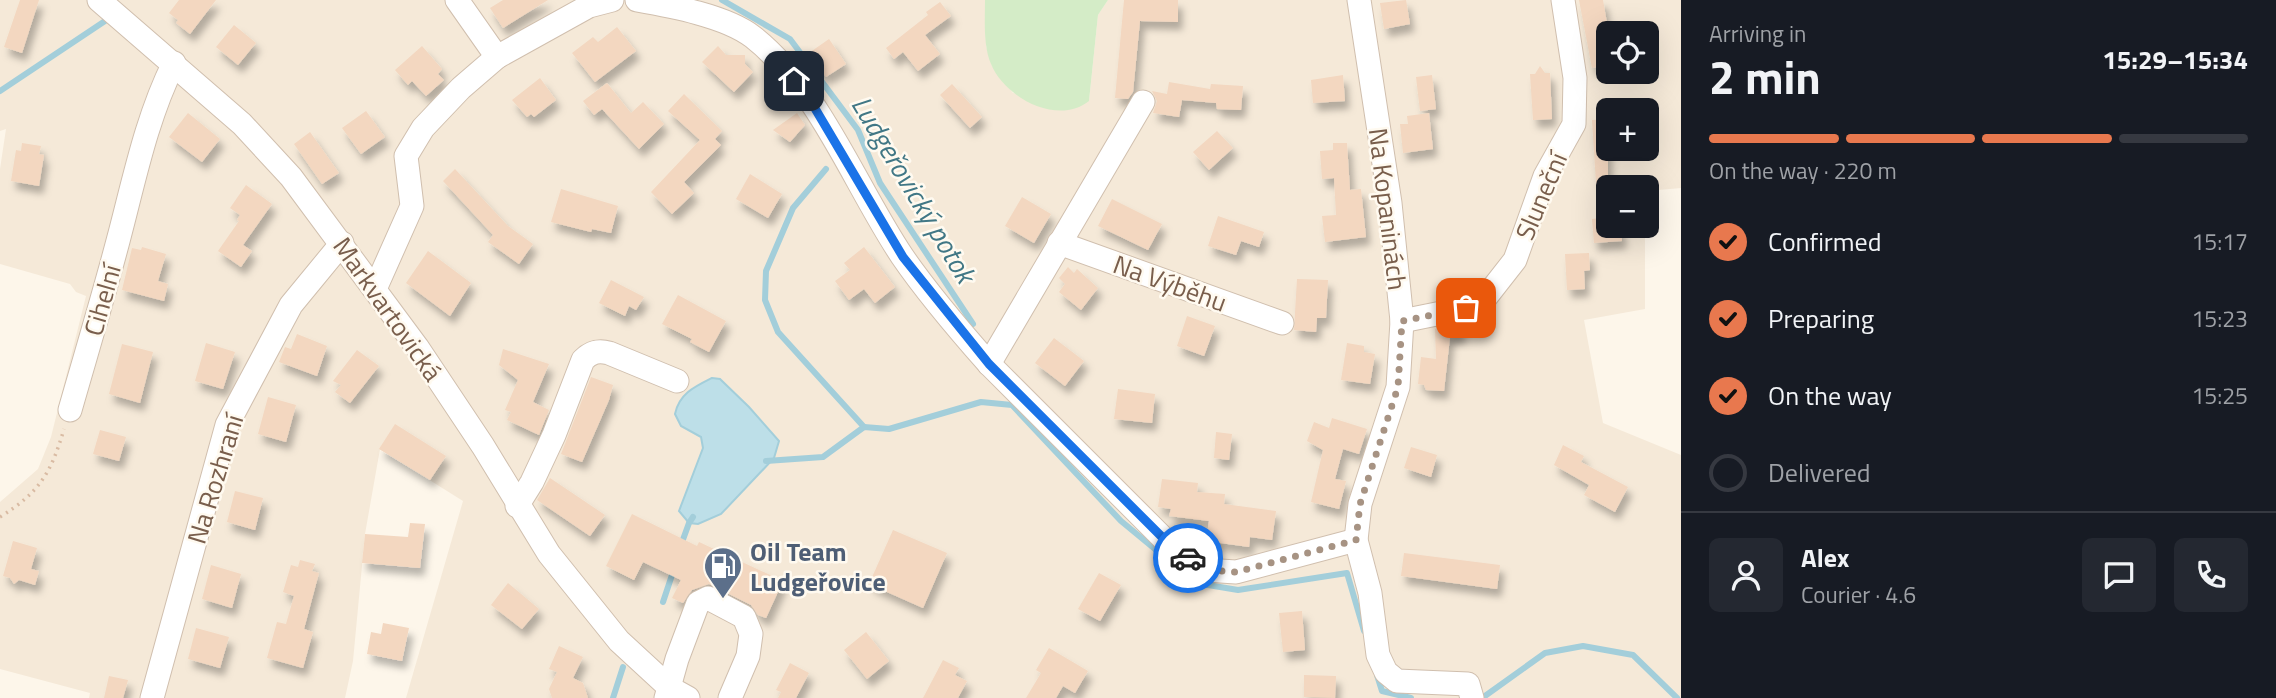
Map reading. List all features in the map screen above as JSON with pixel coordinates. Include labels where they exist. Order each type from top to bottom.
[{"type":"street","name":"Markvartovická","points":[[99,0],[242,124],[291,177],[342,243],[483,446],[517,506],[549,554],[619,641],[675,695]]},
{"type":"street","points":[[457,0],[497,57]]},
{"type":"street","points":[[374,289],[412,206],[406,156],[423,128],[461,88],[497,57],[589,6],[612,0]]},
{"type":"street","name":"Na Kopaninách","points":[[1356,540],[1360,504],[1398,387],[1402,321],[1390,203],[1359,0]]},
{"type":"street","name":"Sluneční","points":[[1402,321],[1466,308],[1477,303],[1486,297],[1515,260],[1545,176],[1574,124],[1575,78],[1563,0]]},
{"type":"street","points":[[648,1],[724,21],[752,37],[778,63],[810,100],[903,257],[989,364],[1174,549],[1205,570],[1236,572],[1356,540],[1370,593],[1378,655],[1385,672],[1397,681],[1468,684],[1472,698]]},
{"type":"street","name":"Cihelní","points":[[70,410],[107,285],[140,158],[163,86],[174,63]]},
{"type":"street","points":[[989,364],[1143,103]]},
{"type":"street","name":"Na Rozhraní","points":[[152,698],[227,425],[291,304],[342,243]]},
{"type":"street","name":"Na Výběhu","points":[[1059,243],[1282,323]]},
{"type":"street","points":[[517,506],[532,482],[583,360],[588,355],[601,351],[609,353],[677,381]]},
{"type":"street","points":[[675,695],[677,659],[698,603],[708,598],[744,617],[751,634],[748,656],[730,698]]},
{"type":"path","points":[[0,517],[33,493],[50,471],[70,410]]},
{"type":"shaded area","points":[[0,0],[985,0],[986,46],[992,66],[1013,93],[1089,101],[1098,15],[1108,0],[1681,0],[1681,188],[1659,190],[1659,175],[1596,175],[1596,238],[1645,238],[1645,309],[1584,320],[1603,423],[1681,455],[1681,698],[406,698],[463,501],[380,449],[365,534],[353,661],[345,698],[89,698],[90,693],[0,669],[0,502],[38,469],[51,437],[86,296],[76,292],[70,284],[0,264],[0,169],[6,129],[0,131]]},
{"type":"green space","points":[[985,0],[1108,0],[1098,15],[1089,101],[1063,111],[1048,109],[1034,105],[1008,88],[988,57]]},
{"type":"water","points":[[712,378],[720,379],[779,441],[774,458],[721,514],[698,524],[689,523],[679,511],[703,448],[701,437],[681,426],[675,414],[684,396]]},
{"type":"building","points":[[20,0],[39,0],[22,53],[4,47]]},
{"type":"building","points":[[179,0],[216,0],[190,34],[176,23],[178,20],[169,13]]},
{"type":"building","points":[[503,0],[548,0],[503,28],[490,8]]},
{"type":"building","points":[[1124,0],[1178,0],[1178,22],[1140,21],[1133,92],[1128,99],[1115,98]]},
{"type":"building","points":[[1406,0],[1410,24],[1384,29],[1380,3]]},
{"type":"building","points":[[1579,0],[1603,0],[1607,21],[1596,21],[1596,67],[1592,68]]},
{"type":"building","points":[[940,2],[951,16],[925,35],[940,54],[918,71],[903,52],[894,59],[886,48],[928,15],[926,12]]},
{"type":"building","points":[[234,25],[256,43],[238,65],[216,47]]},
{"type":"building","points":[[617,27],[636,51],[595,82],[572,53],[593,37],[598,42]]},
{"type":"building","points":[[829,39],[846,64],[826,77],[809,53]]},
{"type":"building","points":[[422,46],[442,69],[438,74],[444,80],[426,96],[412,81],[408,85],[395,70]]},
{"type":"building","points":[[718,46],[726,55],[745,55],[745,64],[753,72],[734,92],[702,62]]},
{"type":"building","points":[[1540,66],[1545,73],[1550,73],[1552,119],[1533,120],[1530,74],[1535,74]]},
{"type":"building","points":[[1343,75],[1345,101],[1313,103],[1311,80]]},
{"type":"building","points":[[1432,75],[1436,109],[1420,111],[1416,77]]},
{"type":"building","points":[[540,78],[556,100],[534,117],[531,114],[527,117],[512,100]]},
{"type":"building","points":[[1169,82],[1210,89],[1211,84],[1243,86],[1241,110],[1217,109],[1216,103],[1182,100],[1179,117],[1153,113],[1157,101],[1152,91],[1167,94]]},
{"type":"building","points":[[607,83],[631,113],[643,102],[664,124],[639,149],[602,109],[594,115],[583,101]]},
{"type":"building","points":[[952,84],[982,117],[970,128],[940,95]]},
{"type":"building","points":[[684,94],[722,131],[715,139],[721,145],[684,182],[694,193],[672,214],[651,192],[700,140],[668,111]]},
{"type":"building","points":[[366,111],[385,137],[361,154],[342,128]]},
{"type":"building","points":[[188,113],[220,139],[202,162],[169,137]]},
{"type":"building","points":[[797,113],[805,125],[790,142],[773,130]]},
{"type":"building","points":[[1429,113],[1433,149],[1403,153],[1400,124],[1408,124],[1407,116]]},
{"type":"building","points":[[1592,120],[1596,120],[1596,161],[1608,161],[1608,175],[1596,175],[1596,183]]},
{"type":"building","points":[[1217,131],[1233,148],[1209,170],[1193,152]]},
{"type":"building","points":[[310,132],[339,173],[322,184],[294,144]]},
{"type":"building","points":[[22,143],[41,146],[39,154],[44,155],[39,186],[11,181],[16,150],[21,151]]},
{"type":"building","points":[[1333,143],[1347,143],[1350,190],[1361,189],[1366,237],[1325,242],[1322,216],[1336,215],[1334,178],[1322,179],[1320,151],[1333,150]]},
{"type":"building","points":[[455,169],[508,226],[533,244],[519,264],[488,242],[493,235],[443,181]]},
{"type":"building","points":[[750,174],[782,194],[768,218],[736,199]]},
{"type":"building","points":[[246,185],[272,204],[243,245],[252,251],[241,267],[218,251],[239,221],[237,220],[240,215],[230,208]]},
{"type":"building","points":[[561,189],[618,206],[611,233],[592,229],[591,232],[551,222]]},
{"type":"building","points":[[1022,197],[1051,214],[1034,243],[1005,226]]},
{"type":"building","points":[[1112,199],[1162,224],[1148,250],[1098,226]]},
{"type":"building","points":[[1218,216],[1264,232],[1259,247],[1241,241],[1236,255],[1208,246]]},
{"type":"building","points":[[1596,218],[1596,238],[1622,238],[1622,241],[1594,243],[1592,219]]},
{"type":"building","points":[[142,247],[166,254],[158,281],[168,284],[164,301],[122,290],[132,248],[141,250]]},
{"type":"building","points":[[864,247],[895,287],[875,303],[864,289],[849,300],[835,281],[850,270],[844,263]]},
{"type":"building","points":[[428,251],[471,283],[450,316],[406,283]]},
{"type":"building","points":[[1589,253],[1590,270],[1584,271],[1585,289],[1567,290],[1565,254]]},
{"type":"building","points":[[1068,267],[1074,273],[1077,269],[1098,288],[1081,310],[1059,292],[1065,284],[1059,278]]},
{"type":"building","points":[[1297,279],[1328,280],[1326,318],[1317,318],[1316,332],[1294,330]]},
{"type":"building","points":[[611,280],[644,297],[636,310],[629,306],[625,316],[599,303]]},
{"type":"building","points":[[678,295],[726,321],[709,352],[690,342],[692,339],[662,324]]},
{"type":"building","points":[[1187,316],[1215,326],[1204,356],[1177,346]]},
{"type":"building","points":[[1460,324],[1461,336],[1450,337],[1444,391],[1426,390],[1424,385],[1418,384],[1421,357],[1436,359],[1435,329]]},
{"type":"building","points":[[297,334],[327,346],[317,376],[279,362],[285,347],[291,349]]},
{"type":"building","points":[[1054,338],[1084,361],[1065,386],[1035,363]]},
{"type":"building","points":[[206,343],[235,352],[223,389],[195,381]]},
{"type":"building","points":[[1347,343],[1364,346],[1364,352],[1375,354],[1370,384],[1341,380]]},
{"type":"building","points":[[122,344],[153,352],[140,403],[109,394]]},
{"type":"building","points":[[503,349],[549,364],[533,402],[549,410],[539,435],[507,420],[511,412],[505,410],[518,380],[499,365]]},
{"type":"building","points":[[357,350],[379,366],[350,403],[335,392],[341,385],[333,381]]},
{"type":"building","points":[[591,377],[613,385],[582,462],[561,454]]},
{"type":"building","points":[[1118,389],[1155,394],[1152,423],[1114,419]]},
{"type":"building","points":[[268,397],[296,405],[286,442],[258,434]]},
{"type":"building","points":[[1332,418],[1367,429],[1359,454],[1343,449],[1335,479],[1346,481],[1339,509],[1311,502],[1323,450],[1307,441],[1314,422],[1329,428]]},
{"type":"building","points":[[395,424],[446,456],[430,480],[379,449]]},
{"type":"building","points":[[100,430],[126,437],[119,461],[93,454]]},
{"type":"building","points":[[1216,432],[1232,434],[1229,460],[1214,458]]},
{"type":"building","points":[[1563,445],[1584,456],[1581,462],[1628,487],[1615,512],[1584,495],[1589,485],[1554,465]]},
{"type":"building","points":[[1411,447],[1437,455],[1431,477],[1404,468]]},
{"type":"building","points":[[550,478],[605,515],[590,536],[537,500]]},
{"type":"building","points":[[1162,479],[1198,483],[1197,492],[1225,494],[1224,504],[1276,511],[1272,540],[1250,537],[1249,547],[1206,541],[1209,521],[1169,516],[1171,509],[1158,507]]},
{"type":"building","points":[[235,491],[263,498],[255,530],[227,522]]},
{"type":"building","points":[[632,514],[697,546],[699,542],[783,581],[766,618],[758,615],[751,605],[709,584],[692,590],[683,603],[672,598],[681,580],[643,562],[634,580],[606,566]]},
{"type":"building","points":[[410,523],[425,524],[420,568],[362,563],[365,534],[408,537]]},
{"type":"building","points":[[893,530],[947,553],[923,608],[869,584]]},
{"type":"building","points":[[13,541],[37,548],[31,569],[39,571],[35,585],[19,580],[14,584],[10,578],[3,576]]},
{"type":"building","points":[[1404,553],[1500,565],[1497,589],[1401,576]]},
{"type":"building","points":[[300,560],[315,564],[312,571],[319,573],[304,629],[313,632],[303,668],[267,658],[277,622],[286,624],[294,596],[283,592],[291,565],[298,567]]},
{"type":"building","points":[[211,565],[241,574],[232,608],[202,599]]},
{"type":"building","points":[[1099,573],[1121,585],[1100,621],[1078,609]]},
{"type":"building","points":[[508,583],[539,609],[522,629],[491,605]]},
{"type":"building","points":[[1302,611],[1305,650],[1283,652],[1279,613]]},
{"type":"building","points":[[383,623],[409,628],[402,661],[367,654],[371,632],[381,634]]},
{"type":"building","points":[[196,628],[229,637],[220,668],[188,659]]},
{"type":"building","points":[[866,632],[889,661],[867,679],[844,650]]},
{"type":"building","points":[[559,646],[583,657],[573,678],[583,683],[588,698],[552,698],[549,689],[557,672],[549,669]]},
{"type":"building","points":[[1049,648],[1088,671],[1075,693],[1063,686],[1056,698],[1026,698],[1041,673],[1036,670]]},
{"type":"building","points":[[943,660],[959,668],[955,675],[967,681],[958,698],[923,698]]},
{"type":"building","points":[[790,663],[809,673],[796,698],[778,698],[781,692],[776,690]]},
{"type":"building","points":[[1304,675],[1336,676],[1335,698],[1304,697]]},
{"type":"building","points":[[109,676],[128,680],[123,698],[104,698]]},
{"type":"waterway","name":"Ludgeřovický potok","points":[[722,0],[790,39],[858,130],[880,183],[973,324]]},
{"type":"waterway","points":[[0,91],[105,21]]},
{"type":"waterway","points":[[826,169],[793,208],[766,271],[765,300],[778,332],[864,427]]},
{"type":"waterway","name":"Ludgeřovický potok","points":[[766,461],[823,457],[864,427],[889,429],[981,402],[1012,405],[1121,521],[1196,583],[1238,590],[1347,573],[1364,631]]},
{"type":"waterway","points":[[681,545],[693,517]]},
{"type":"waterway","points":[[663,602],[674,569]]},
{"type":"waterway","name":"Ludgeřovický potok","points":[[1485,696],[1545,653],[1583,646],[1633,655],[1677,698]]},
{"type":"waterway","points":[[613,698],[623,667]]},
{"type":"waterway","name":"Ludgeřovický potok","points":[[1377,675],[1382,691],[1411,698]]},
{"type":"way so far","points":[[1188,558],[1205,570],[1236,572],[1356,540],[1360,504],[1398,387],[1402,321],[1466,308]]},
{"type":"place","name":"Oil Team Ludgeřovice","points":[[723,600]]},
{"type":"route","points":[[794,81],[810,100],[903,257],[963,335],[1174,549],[1188,558]]}]
